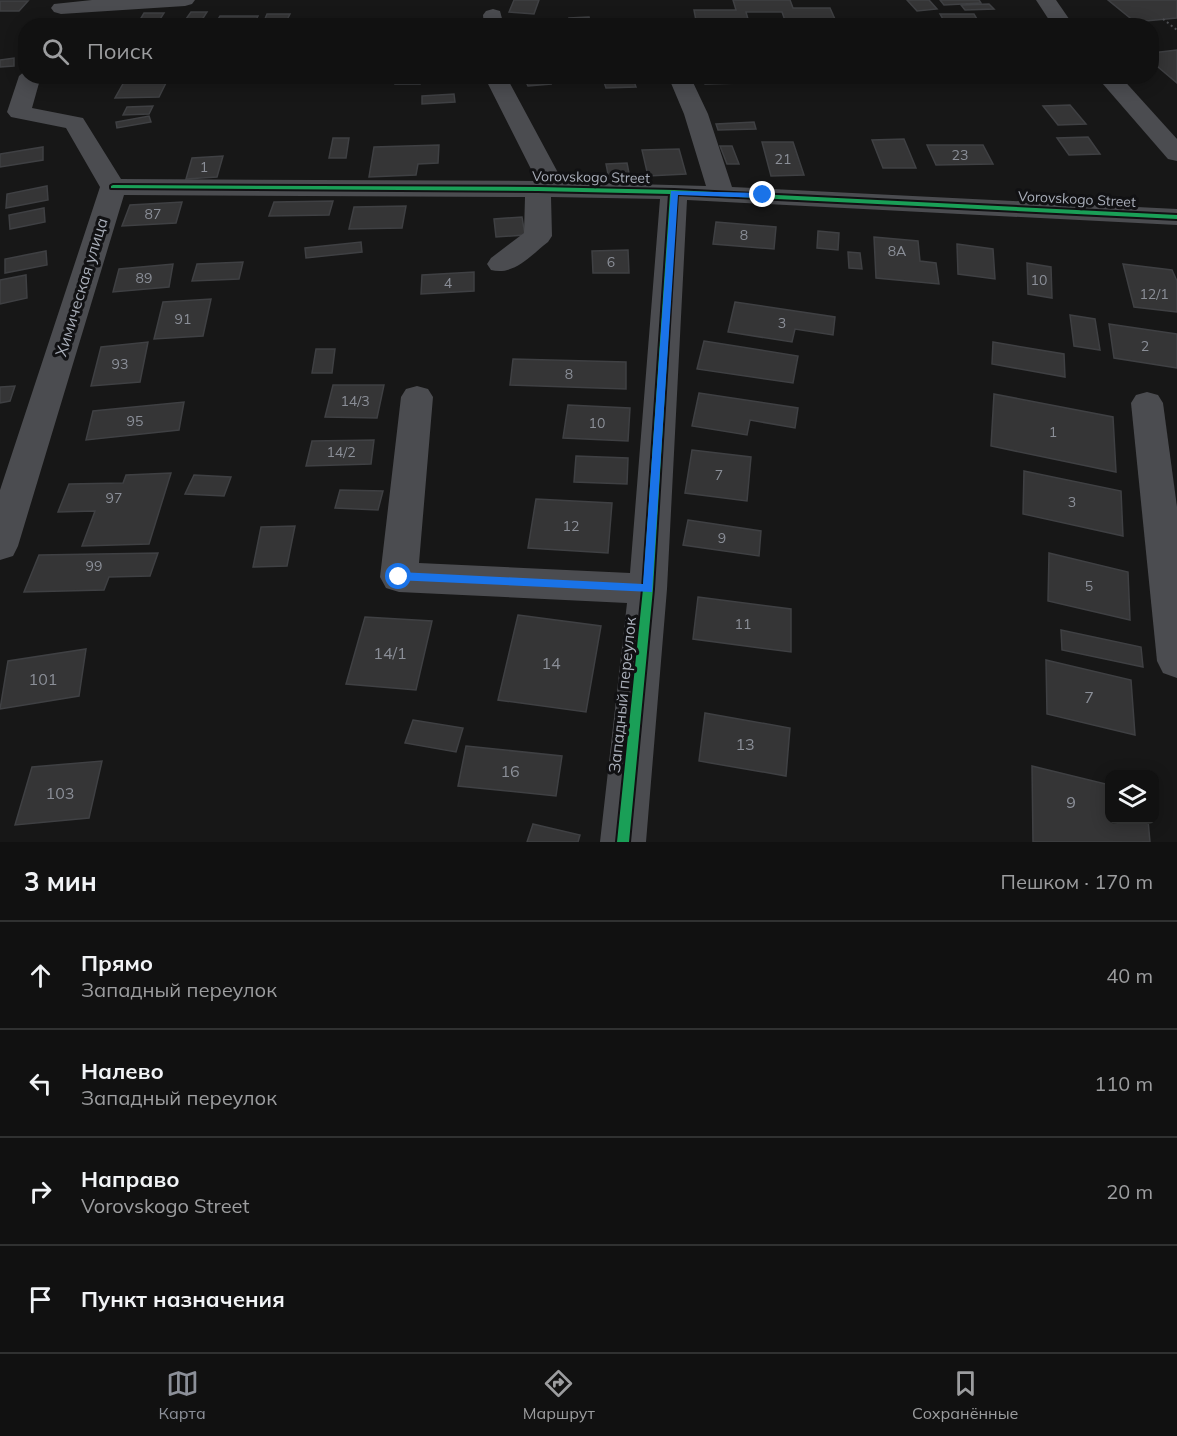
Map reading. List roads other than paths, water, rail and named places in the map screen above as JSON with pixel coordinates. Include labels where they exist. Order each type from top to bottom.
[{"type":"street","points":[[59,11],[185,0]]},
{"type":"street","points":[[1046,0],[1058,18]]},
{"type":"street","points":[[28,84],[19,112],[75,123],[113,187]]},
{"type":"street","name":"Vorovskogo Street","points":[[499,84],[546,189]]},
{"type":"street","points":[[683,84],[696,114],[721,194]]},
{"type":"street","points":[[1114,84],[1177,154]]},
{"type":"street","name":"Vorovskogo Street","points":[[113,187],[546,189],[674,192],[1177,217]]},
{"type":"street","name":"Химическая улица","points":[[0,546],[113,187]]},
{"type":"street","points":[[501,264],[538,236],[546,189]]},
{"type":"street","name":"Западный переулок","points":[[623,842],[648,589],[674,192]]},
{"type":"street","points":[[417,397],[399,577],[648,589]]},
{"type":"street","points":[[1147,403],[1169,517],[1177,661]]}]
